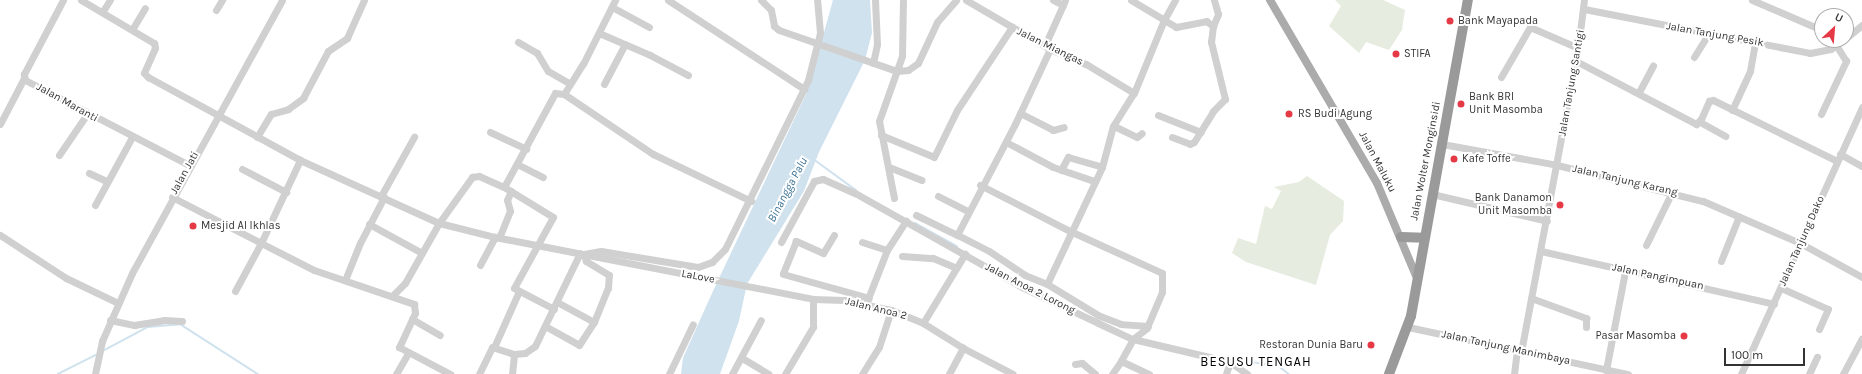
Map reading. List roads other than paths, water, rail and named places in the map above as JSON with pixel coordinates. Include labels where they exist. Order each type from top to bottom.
[{"type":"highway","name":"Jalan Wolter Monginsidi","points":[[1389,374],[1408,327],[1468,0]]},
{"type":"highway","points":[[1401,237],[1424,238]]},
{"type":"main road","name":"Jalan Maluku","points":[[1270,0],[1362,156],[1401,237],[1417,278]]},
{"type":"street","name":"Jalan Maranti","points":[[62,0],[24,78],[87,114],[189,166]]},
{"type":"street","points":[[81,0],[133,28],[145,8]]},
{"type":"street","points":[[103,11],[110,0]]},
{"type":"street","points":[[216,10],[222,0]]},
{"type":"street","name":"Jalan Jati","points":[[95,374],[98,351],[118,303],[172,197],[282,0]]},
{"type":"street","points":[[257,138],[271,114],[288,109],[303,98],[328,51],[347,38],[364,0]]},
{"type":"street","points":[[668,0],[804,89]]},
{"type":"street","points":[[761,0],[771,10],[774,26],[779,30],[819,46],[897,71],[908,70],[918,63],[936,22],[956,0]]},
{"type":"street","points":[[582,254],[601,251],[688,266],[706,264],[725,250],[751,201],[804,89],[819,46],[820,22],[817,0]]},
{"type":"street","points":[[870,62],[877,44],[875,0]]},
{"type":"street","points":[[894,198],[889,167],[881,135],[881,115],[897,71],[904,42],[903,0]]},
{"type":"street","name":"Jalan Miangas","points":[[966,0],[1047,47],[1086,64],[1134,93]]},
{"type":"street","points":[[957,235],[980,186],[1006,142],[1020,113],[1064,3],[1054,0]]},
{"type":"street","points":[[1131,0],[1176,27],[1206,21],[1217,15]]},
{"type":"street","points":[[1047,284],[1070,231],[1102,167],[1114,126],[1134,93],[1164,20],[1176,0]]},
{"type":"street","points":[[1172,137],[1190,144],[1201,132],[1212,111],[1225,99],[1211,42],[1213,26],[1217,15],[1214,0]]},
{"type":"street","name":"Jalan Tanjung Santigi","points":[[1557,165],[1576,61],[1584,0]]},
{"type":"street","points":[[1752,0],[1814,27]]},
{"type":"street","points":[[564,94],[599,33],[613,2],[649,27]]},
{"type":"street","name":"Jalan Tanjung Pesik","points":[[1584,9],[1708,35],[1810,53],[1822,48]]},
{"type":"street","points":[[1206,21],[1213,26]]},
{"type":"street","points":[[1854,32],[1862,25]]},
{"type":"street","points":[[881,135],[934,157],[957,110],[1012,27]]},
{"type":"street","name":"LaLove","points":[[133,28],[155,45],[145,75],[257,138],[300,160],[439,223],[497,238],[538,244],[773,291]]},
{"type":"street","points":[[1501,77],[1530,28],[1578,48]]},
{"type":"street","points":[[599,33],[688,75]]},
{"type":"street","points":[[1694,57],[1708,35]]},
{"type":"street","points":[[518,42],[537,54],[548,71],[569,83]]},
{"type":"street","points":[[1732,110],[1750,71],[1755,43]]},
{"type":"street","points":[[604,84],[625,44]]},
{"type":"street","points":[[1821,114],[1846,61],[1837,48]]},
{"type":"street","points":[[1576,61],[1639,92],[1696,124],[1700,122],[1725,136]]},
{"type":"street","points":[[1639,92],[1653,66]]},
{"type":"street","points":[[0,124],[24,78]]},
{"type":"street","points":[[504,187],[526,149],[555,93],[564,94],[653,154],[751,201]]},
{"type":"street","points":[[1700,122],[1710,100],[1838,157],[1862,166]]},
{"type":"street","name":"Jalan Tanjung Dako","points":[[1741,374],[1774,304],[1838,157],[1862,107]]},
{"type":"street","points":[[1020,113],[1053,130],[1064,127]]},
{"type":"street","points":[[59,155],[87,114]]},
{"type":"street","points":[[1158,115],[1201,132]]},
{"type":"street","points":[[1114,126],[1137,137],[1142,133]]},
{"type":"street","points":[[490,132],[526,149]]},
{"type":"street","points":[[95,205],[106,181],[132,136]]},
{"type":"street","points":[[345,280],[382,197],[414,137]]},
{"type":"street","points":[[1006,142],[1062,170],[1094,181]]},
{"type":"street","name":"Jalan Tanjung Karang","points":[[1442,144],[1557,165],[1672,192],[1739,216],[1800,243],[1862,277]]},
{"type":"street","points":[[1062,170],[1068,157],[1102,167]]},
{"type":"street","points":[[235,291],[261,243],[300,160]]},
{"type":"street","points":[[517,164],[543,177]]},
{"type":"street","points":[[1514,374],[1541,251],[1557,165]]},
{"type":"street","points":[[889,167],[922,180]]},
{"type":"street","points":[[242,169],[286,192]]},
{"type":"street","points":[[89,173],[106,181]]},
{"type":"street","points":[[392,296],[405,283],[439,223],[472,177],[478,176],[504,187],[553,217],[554,221],[538,244],[514,286],[519,291],[554,309]]},
{"type":"street","name":"Jalan Anoa 2 Lorong","points":[[781,242],[814,181],[823,179],[906,221],[1022,287],[1133,340],[1230,362],[1247,374]]},
{"type":"street","points":[[980,186],[1070,231],[1162,273],[1162,292],[1148,327],[1133,340],[1112,374]]},
{"type":"street","points":[[480,265],[497,238],[510,211],[507,200],[511,191]]},
{"type":"street","points":[[1646,245],[1672,192]]},
{"type":"street","points":[[1432,194],[1547,221]]},
{"type":"street","points":[[938,196],[968,211]]},
{"type":"street","points":[[172,197],[314,270],[392,296],[415,306],[412,319],[399,344],[408,353],[450,374]]},
{"type":"street","points":[[916,215],[989,250],[1025,275],[1047,284],[1098,315],[1122,324],[1148,327]]},
{"type":"street","points":[[1721,260],[1739,216]]},
{"type":"street","points":[[834,235],[823,254],[796,241],[782,274],[867,301],[887,250],[906,221]]},
{"type":"street","points":[[369,224],[422,253]]},
{"type":"street","points":[[0,235],[66,278],[118,303]]},
{"type":"street","points":[[862,242],[887,250]]},
{"type":"street","name":"Jalan Pangimpuan","points":[[1541,251],[1774,304]]},
{"type":"street","points":[[495,346],[514,354],[531,350],[582,254]]},
{"type":"street","points":[[545,326],[579,346],[594,322],[608,288],[608,275],[586,261],[582,254]]},
{"type":"street","points":[[923,323],[965,254]]},
{"type":"street","points":[[902,256],[933,258],[956,268]]},
{"type":"street","points":[[1606,370],[1625,271]]},
{"type":"street","points":[[1781,288],[1828,308],[1819,329]]},
{"type":"street","points":[[479,374],[495,346],[519,291]]},
{"type":"street","name":"Jalan Anoa 2","points":[[773,291],[814,299],[829,298],[867,301],[923,323],[963,348],[1012,374]]},
{"type":"street","points":[[1531,298],[1586,318],[1586,327]]},
{"type":"street","points":[[785,374],[813,327],[814,299]]},
{"type":"street","points":[[557,302],[594,322]]},
{"type":"street","points":[[862,374],[879,347],[891,310]]},
{"type":"street","points":[[412,319],[440,334]]},
{"type":"street","points":[[110,320],[134,325],[164,320],[182,321]]},
{"type":"street","points":[[732,374],[742,358],[761,320]]},
{"type":"street","points":[[669,374],[693,324]]},
{"type":"street","name":"Jalan Tanjung Manimbaya","points":[[1408,327],[1628,374]]},
{"type":"street","points":[[1843,374],[1862,339]]},
{"type":"street","points":[[949,374],[963,348]]},
{"type":"street","points":[[396,374],[408,353]]},
{"type":"street","points":[[512,374],[514,354]]},
{"type":"street","points":[[1808,374],[1817,357]]},
{"type":"street","points":[[742,358],[769,374]]},
{"type":"street","points":[[1121,360],[1149,374]]},
{"type":"street","points":[[1226,374],[1230,362]]},
{"type":"street","points":[[1076,364],[1082,363],[1095,374]]},
{"type":"water","name":"Binangga Palu","points":[[833,0],[870,0],[872,33],[865,60],[819,152],[804,191],[747,284],[739,321],[720,374],[681,374],[683,358],[808,90]]},
{"type":"waterway","name":"Binangga Palu","points":[[815,160],[856,190]]},
{"type":"waterway","points":[[915,223],[957,246]]},
{"type":"waterway","points":[[103,351],[148,327],[180,324],[258,374]]},
{"type":"waterway","points":[[58,374],[96,355]]},
{"type":"waterway","points":[[1224,357],[1280,367],[1289,374]]},
{"type":"place","name":"Bank Mayapada","points":[[1450,21]]},
{"type":"place","name":"STIFA","points":[[1396,54]]},
{"type":"place","name":"Bank BRI Unit Masomba","points":[[1461,104]]},
{"type":"place","name":"RS Budi Agung","points":[[1289,114]]},
{"type":"place","name":"Kafe Toffe","points":[[1454,159]]},
{"type":"place","name":"Bank Danamon Unit Masomba","points":[[1560,205]]},
{"type":"place","name":"Mesjid Al Ikhlas","points":[[193,226]]},
{"type":"place","name":"Pasar Masomba","points":[[1684,336]]},
{"type":"place","name":"Restoran Dunia Baru","points":[[1371,345]]},
{"type":"district","name":"BESUSU TENGAH","points":[[1256,362]]}]
